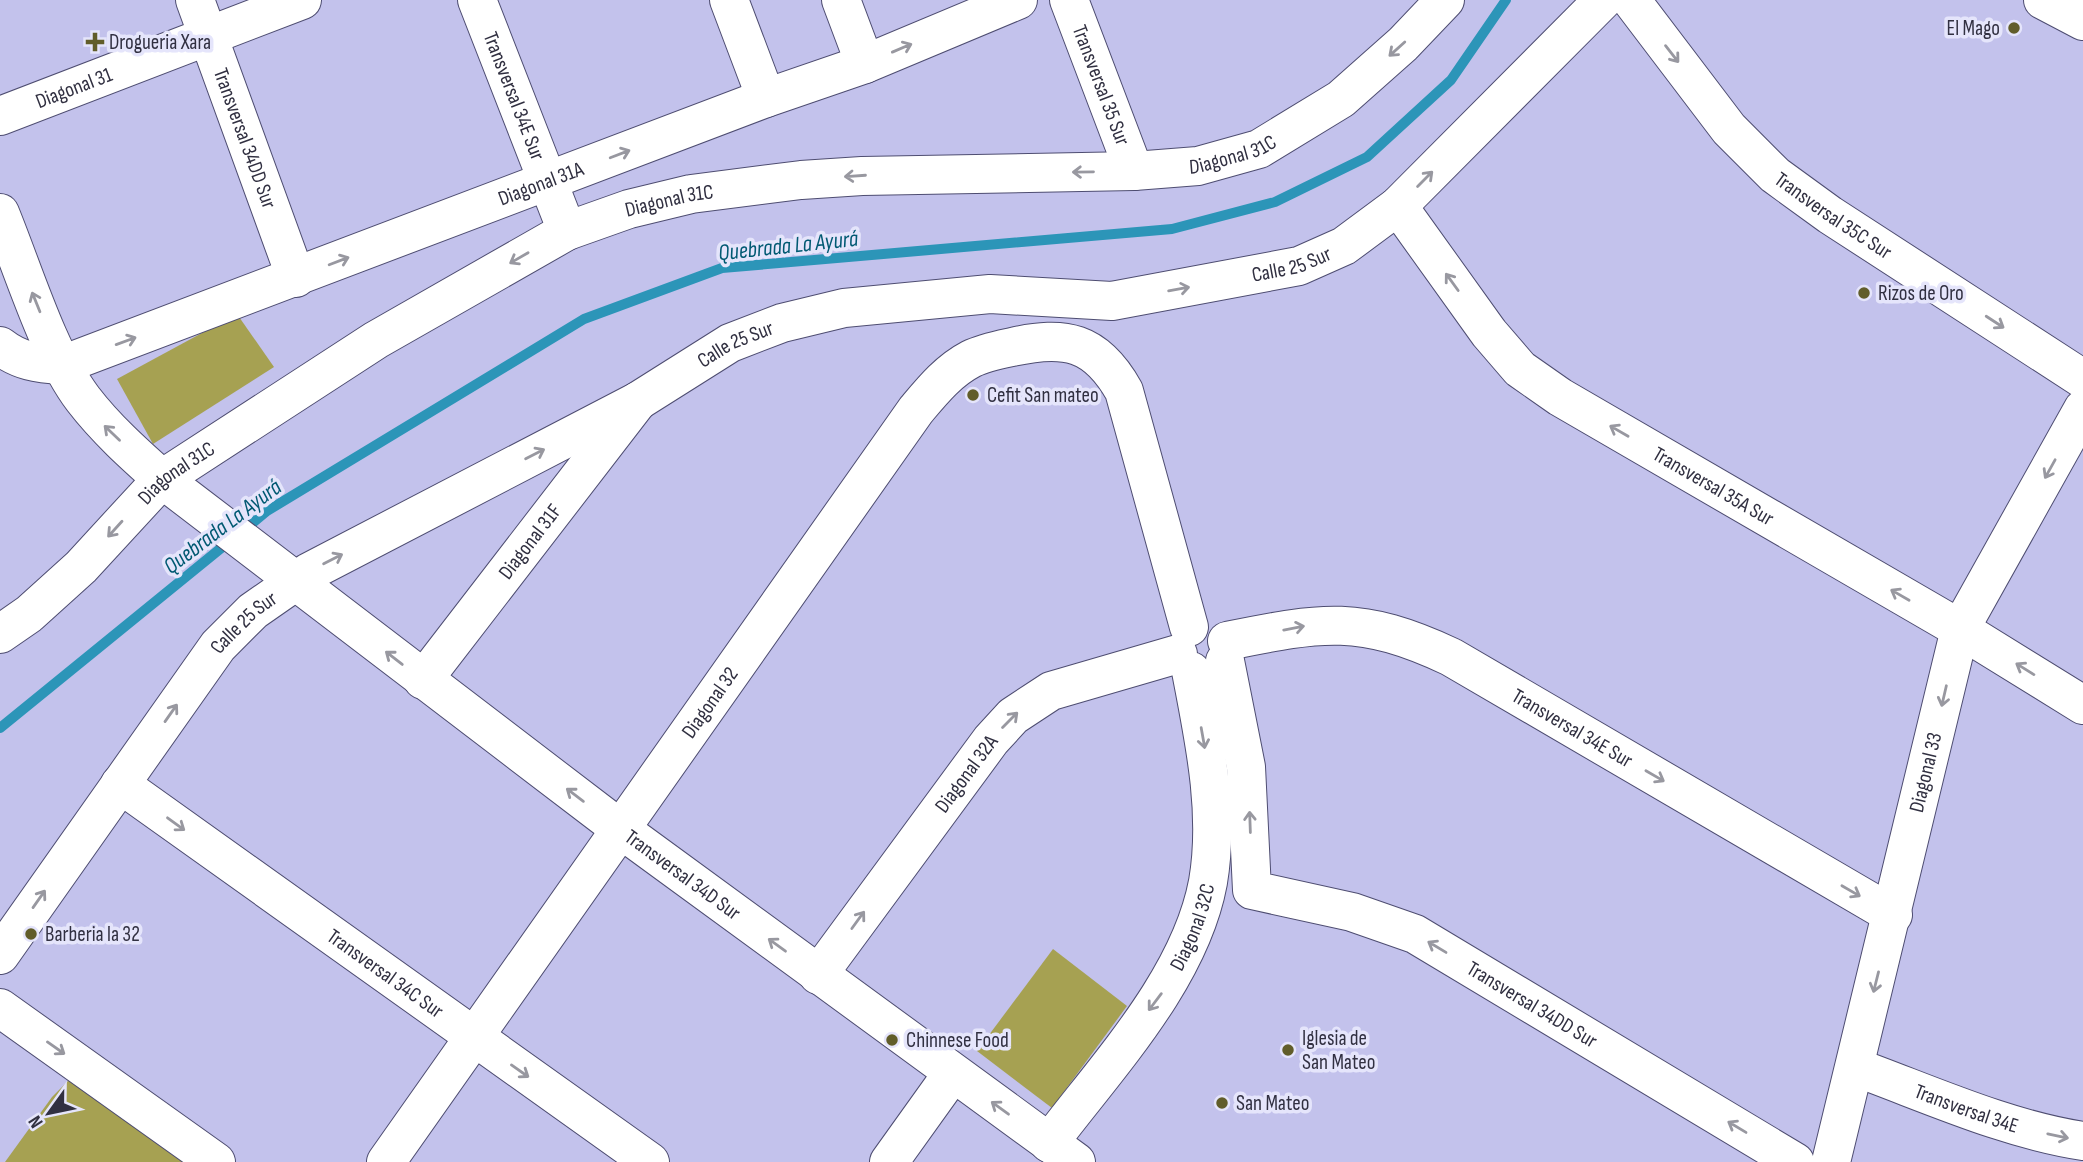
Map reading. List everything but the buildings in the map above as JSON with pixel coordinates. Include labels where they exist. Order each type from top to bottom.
[{"type":"street","name":"Diagonal 31","points":[[0,116],[201,17],[302,0]]},
{"type":"street","name":"Transversal 34E Sur","points":[[477,0],[567,231]]},
{"type":"street","points":[[729,0],[766,98]]},
{"type":"street","points":[[841,0],[865,64]]},
{"type":"street","name":"Diagonal 31A","points":[[62,365],[766,98],[865,64],[1018,0]]},
{"type":"street","name":"Transversal 35 Sur","points":[[1069,0],[1134,171]]},
{"type":"street","name":"Calle 25 Sur","points":[[0,955],[218,646],[253,611],[294,582],[638,401],[730,343],[782,323],[844,308],[990,294],[1112,301],[1299,266],[1344,246],[1398,206],[1602,0]]},
{"type":"street","name":"Transversal 35C Sur","points":[[1630,0],[1729,129],[1775,175],[1830,215],[2083,379]]},
{"type":"street","points":[[2043,0],[2083,21]]},
{"type":"street","name":"Diagonal 31C","points":[[0,634],[29,614],[81,567],[162,479],[376,340],[567,231],[629,209],[691,194],[801,180],[862,176],[1134,171],[1198,166],[1259,149],[1341,99],[1429,7]]},
{"type":"street","name":"Transversal 34DD Sur","points":[[201,17],[296,278]]},
{"type":"street","name":"Transversal 35A Sur","points":[[1398,206],[1489,333],[1520,369],[1560,397],[1959,629],[2083,705]]},
{"type":"street","points":[[0,213],[62,365],[105,426],[162,479],[294,582]]},
{"type":"street","name":"Diagonal 32","points":[[386,1162],[916,410],[942,380],[970,359],[1043,340],[1067,342],[1095,353]]},
{"type":"street","points":[[0,346],[12,356],[39,365],[62,365]]},
{"type":"street","name":"Diagonal 32C","points":[[1095,353],[1112,370],[1124,391],[1202,651],[1246,767],[1252,890]]},
{"type":"street","name":"Diagonal 31F","points":[[423,680],[638,401]]},
{"type":"street","name":"Diagonal 33","points":[[1831,1162],[1893,915],[1959,629],[2083,409]]},
{"type":"street","name":"Transversal 34D Sur","points":[[294,582],[619,828],[1062,1153]]},
{"type":"street","name":"Transversal 34E Sur","points":[[1202,651],[1306,626],[1338,624],[1370,627],[1409,637],[1451,657],[1893,915]]},
{"type":"street","name":"Diagonal 32C","points":[[1062,1153],[1163,990],[1195,926],[1208,882],[1212,824],[1205,749],[1202,651]]},
{"type":"street","name":"Diagonal 32A","points":[[818,975],[991,740],[1013,716],[1051,691],[1202,651]]},
{"type":"street","name":"Transversal 34C Sur","points":[[120,784],[650,1162]]},
{"type":"street","name":"Transversal 34DD Sur","points":[[1252,890],[1352,912],[1415,934],[1795,1162]]},
{"type":"street","points":[[0,1008],[216,1162]]},
{"type":"street","name":"Transversal 34E","points":[[1855,1067],[1995,1118],[2056,1137],[2083,1141]]},
{"type":"street","points":[[889,1162],[952,1074]]},
{"type":"shaded area","points":[[237,314],[274,367],[153,444],[117,379]]},
{"type":"shaded area","points":[[1053,949],[1127,1006],[1052,1108],[977,1051]]},
{"type":"shaded area","points":[[78,1071],[200,1162],[5,1162],[52,1097]]},
{"type":"waterway","name":"Quebrada La Ayurá","points":[[243,531],[267,511],[584,319],[722,268],[1172,229],[1275,202],[1367,157],[1451,80],[1506,0]]},
{"type":"waterway","name":"Quebrada La Ayurá","points":[[0,728],[231,540]]},
{"type":"place","name":"El Mago","points":[[2014,28]]},
{"type":"place","name":"Drogueria Xara","points":[[95,42]]},
{"type":"place","name":"Rizos de Oro","points":[[1864,293]]},
{"type":"place","name":"Cefit San mateo","points":[[973,395]]},
{"type":"place","name":"Barberia la 32","points":[[31,934]]},
{"type":"place","name":"Chinnese Food","points":[[892,1040]]},
{"type":"place","name":"Iglesia de San Mateo","points":[[1288,1050]]},
{"type":"place","name":"San Mateo","points":[[1222,1103]]}]
